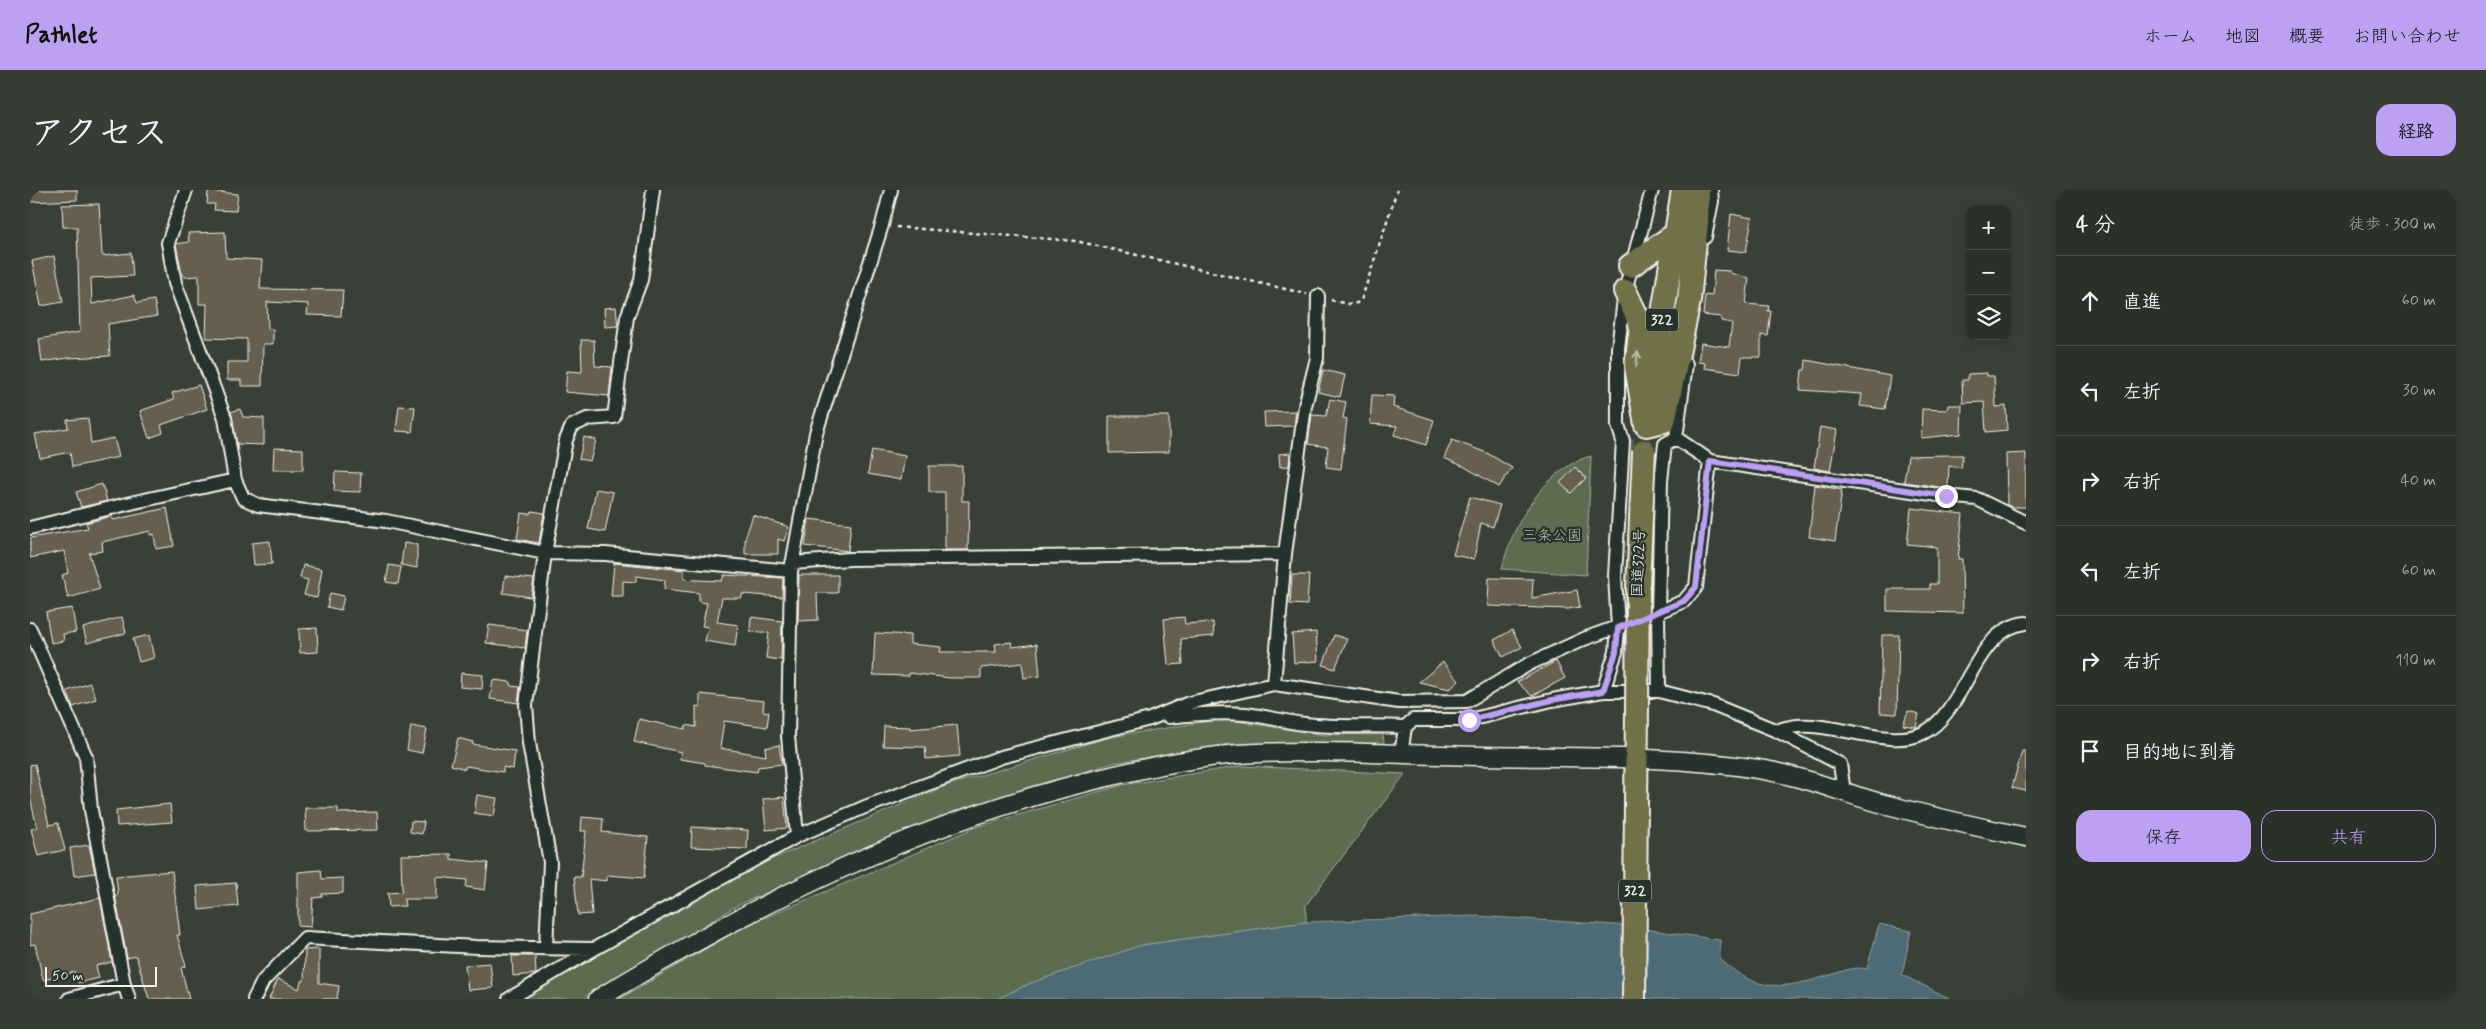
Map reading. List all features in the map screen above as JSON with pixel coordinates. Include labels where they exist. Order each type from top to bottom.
[{"type":"highway","name":"国道322号","points":[[1634,999],[1638,758],[1638,586],[1644,451],[1646,425],[1683,190]]},
{"type":"highway","points":[[1625,291],[1641,325],[1636,367],[1646,425],[1664,421],[1689,301],[1697,221],[1698,190]]},
{"type":"highway","points":[[1630,266],[1677,233]]},
{"type":"street","points":[[186,190],[168,243],[175,283],[225,418],[235,480],[243,498],[258,505],[386,521],[545,553],[605,554],[792,567],[850,559],[1285,554]]},
{"type":"street","points":[[546,947],[550,862],[529,743],[526,705],[545,553],[566,440],[572,426],[587,420],[614,416],[627,317],[641,280],[653,190]]},
{"type":"street","points":[[797,836],[788,736],[792,567],[816,434],[882,226],[891,190]]},
{"type":"street","points":[[1603,691],[1616,652],[1618,628],[1615,576],[1622,444],[1618,424],[1618,348],[1630,266],[1652,190]]},
{"type":"street","points":[[1676,438],[1688,352],[1689,301],[1706,234],[1712,201],[1711,190]]},
{"type":"street","points":[[1274,684],[1285,554],[1305,406],[1316,358],[1318,296]]},
{"type":"street","points":[[1676,438],[1710,461],[1936,495],[1977,498],[2026,523]]},
{"type":"street","points":[[1659,691],[1660,481],[1665,444],[1676,438]]},
{"type":"street","points":[[509,999],[594,949],[797,836],[865,807],[1002,757],[1150,719],[1189,704],[1274,684],[1399,702],[1467,700],[1530,664],[1584,639],[1618,628],[1684,601],[1696,587],[1710,461]]},
{"type":"street","points":[[30,528],[235,480]]},
{"type":"street","points":[[1777,731],[1800,724],[1892,738],[1920,735],[1933,728],[1945,715],[1987,648],[1997,637],[2026,623]]},
{"type":"street","points":[[30,629],[86,757],[91,810],[124,984],[130,999]]},
{"type":"street","points":[[1401,755],[1405,727],[1413,720],[1469,720],[1552,700],[1603,691],[1659,691],[1713,706],[1777,731],[1840,764],[1844,792]]},
{"type":"street","points":[[1150,719],[1199,713],[1246,714],[1304,724],[1405,727]]},
{"type":"street","points":[[598,999],[740,919],[833,872],[971,817],[1051,790],[1164,764],[1228,755],[1295,753],[1638,758],[1711,763],[1763,770],[1954,822],[2026,837]]},
{"type":"street","points":[[254,999],[263,981],[305,938],[477,947],[594,949]]},
{"type":"street","points":[[69,999],[124,984]]},
{"type":"path","points":[[882,226],[1076,241],[1348,304],[1357,304],[1362,298],[1397,190]]},
{"type":"green space","name":"三条公園","points":[[1591,456],[1586,575],[1502,569],[1513,535],[1533,501],[1559,473],[1574,463]]},
{"type":"green space","points":[[1222,719],[1324,735],[1383,734],[1384,744],[1230,744],[1113,763],[963,808],[736,906],[583,999],[520,999],[727,878],[948,785],[1110,737]]},
{"type":"green space","points":[[1241,766],[1405,774],[1306,905],[1306,922],[1142,945],[1031,983],[997,999],[620,999],[743,927],[976,827],[1122,785]]},
{"type":"water","points":[[1476,916],[1616,925],[1720,940],[1720,959],[1747,978],[1759,983],[1772,985],[1799,983],[1853,969],[1867,969],[1879,924],[1911,931],[1902,975],[1951,999],[997,999],[1031,983],[1142,945],[1306,922]]},
{"type":"building","points":[[30,190],[77,190],[77,200],[30,202]]},
{"type":"building","points":[[208,191],[238,194],[236,211],[214,210],[215,204],[207,204]]},
{"type":"building","points":[[99,204],[102,254],[103,256],[131,253],[133,276],[91,278],[92,304],[134,295],[137,303],[154,300],[157,316],[108,324],[110,356],[68,358],[42,362],[39,339],[80,332],[77,227],[63,227],[62,205]]},
{"type":"building","points":[[1731,214],[1752,218],[1746,252],[1727,250]]},
{"type":"building","points":[[225,232],[226,258],[262,260],[260,289],[343,290],[341,316],[307,315],[308,304],[267,302],[268,329],[273,329],[273,344],[263,344],[262,386],[241,386],[241,380],[227,380],[227,362],[247,362],[247,339],[206,338],[207,304],[199,304],[199,276],[184,277],[182,274],[176,244],[189,242],[188,233]]},
{"type":"building","points":[[54,256],[63,302],[41,306],[32,261]]},
{"type":"building","points":[[1714,270],[1730,271],[1730,273],[1749,278],[1746,304],[1769,306],[1768,311],[1771,311],[1768,336],[1761,335],[1761,357],[1742,357],[1740,373],[1704,368],[1705,363],[1698,362],[1701,343],[1729,347],[1732,323],[1721,321],[1721,317],[1703,315],[1705,295],[1712,296]]},
{"type":"building","points":[[616,307],[618,326],[605,327],[604,308]]},
{"type":"building","points":[[581,340],[594,340],[595,366],[612,367],[609,396],[565,392],[567,371],[582,372]]},
{"type":"building","points":[[1806,360],[1890,376],[1885,409],[1860,406],[1862,394],[1800,390],[1802,370],[1805,370]]},
{"type":"building","points":[[1323,370],[1345,375],[1340,397],[1318,392]]},
{"type":"building","points":[[1987,373],[1987,376],[1994,376],[1996,407],[2006,406],[2007,430],[1986,432],[1984,402],[1963,403],[1962,380],[1968,380],[1968,374]]},
{"type":"building","points":[[199,385],[207,409],[161,425],[163,433],[149,438],[140,411],[174,399],[172,393]]},
{"type":"building","points":[[1372,395],[1394,396],[1393,407],[1434,420],[1426,445],[1394,435],[1397,426],[1370,424]]},
{"type":"building","points":[[1330,399],[1346,402],[1343,418],[1347,419],[1341,469],[1326,467],[1328,447],[1308,444],[1312,415],[1326,416]]},
{"type":"building","points":[[1948,405],[1962,405],[1961,434],[1921,438],[1922,409],[1947,410]]},
{"type":"building","points":[[399,406],[415,407],[412,432],[396,431]]},
{"type":"building","points":[[240,409],[243,417],[264,418],[264,445],[237,444],[231,412]]},
{"type":"building","points":[[1296,411],[1294,426],[1265,427],[1264,412]]},
{"type":"building","points":[[1109,416],[1169,416],[1169,452],[1109,453]]},
{"type":"building","points":[[88,418],[91,443],[114,438],[119,457],[72,467],[70,452],[40,458],[35,434],[68,428],[67,420]]},
{"type":"building","points":[[1820,427],[1837,430],[1830,471],[1814,468]]},
{"type":"building","points":[[584,437],[596,440],[590,461],[579,459]]},
{"type":"building","points":[[1452,440],[1487,453],[1512,468],[1499,487],[1465,467],[1444,458]]},
{"type":"building","points":[[274,448],[303,449],[303,470],[273,470]]},
{"type":"building","points":[[872,450],[905,456],[901,480],[868,474]]},
{"type":"building","points":[[1290,453],[1289,466],[1280,467],[1279,454]]},
{"type":"building","points":[[2026,453],[2026,507],[2013,507],[2007,505],[2006,454]]},
{"type":"building","points":[[1963,455],[1961,468],[1949,466],[1948,488],[1904,482],[1908,456]]},
{"type":"building","points":[[929,466],[962,466],[962,501],[969,501],[968,550],[945,550],[945,492],[929,492]]},
{"type":"building","points":[[1575,467],[1586,478],[1571,493],[1560,483]]},
{"type":"building","points":[[335,472],[361,473],[360,492],[334,491]]},
{"type":"building","points":[[102,484],[107,501],[81,507],[76,492]]},
{"type":"building","points":[[1815,485],[1842,490],[1835,541],[1809,537]]},
{"type":"building","points":[[596,489],[613,492],[605,532],[588,529]]},
{"type":"building","points":[[1470,497],[1500,505],[1493,527],[1481,523],[1474,559],[1453,555]]},
{"type":"building","points":[[167,508],[174,546],[156,549],[154,534],[150,535],[150,531],[102,542],[103,551],[89,553],[100,589],[68,598],[62,575],[68,573],[64,551],[30,558],[30,538],[88,528],[86,523],[112,516],[113,520]]},
{"type":"building","points":[[1911,508],[1963,514],[1958,559],[1962,559],[1963,613],[1887,611],[1887,589],[1930,589],[1930,584],[1937,584],[1937,547],[1907,544]]},
{"type":"building","points":[[532,511],[544,513],[539,543],[517,539],[521,513],[530,514]]},
{"type":"building","points":[[753,515],[789,527],[784,541],[778,539],[778,554],[745,554],[745,539]]},
{"type":"building","points":[[809,519],[851,524],[848,551],[805,546]]},
{"type":"building","points":[[270,541],[272,564],[254,565],[252,543]]},
{"type":"building","points":[[404,543],[417,545],[417,568],[401,565]]},
{"type":"building","points":[[614,563],[684,570],[684,579],[722,581],[724,575],[783,578],[782,597],[742,594],[742,598],[722,598],[717,622],[738,625],[735,646],[705,641],[708,627],[702,626],[707,603],[699,602],[699,593],[664,589],[665,580],[636,576],[636,582],[623,581],[623,596],[611,596]]},
{"type":"building","points":[[303,565],[322,569],[317,598],[304,595],[308,580],[300,578]]},
{"type":"building","points":[[389,565],[401,567],[398,584],[386,582]]},
{"type":"building","points":[[799,575],[838,575],[838,593],[817,593],[818,620],[798,621]]},
{"type":"building","points":[[1292,575],[1309,575],[1307,605],[1290,604]]},
{"type":"building","points":[[505,576],[534,579],[531,597],[503,593]]},
{"type":"building","points":[[1489,578],[1533,579],[1532,598],[1577,590],[1580,607],[1568,609],[1488,606]]},
{"type":"building","points":[[330,593],[344,596],[341,610],[327,607]]},
{"type":"building","points":[[72,608],[76,632],[63,634],[64,641],[51,643],[46,612]]},
{"type":"building","points":[[122,617],[126,633],[87,643],[83,628]]},
{"type":"building","points":[[751,617],[782,621],[781,660],[766,658],[769,633],[750,631]]},
{"type":"building","points":[[1184,617],[1185,624],[1213,622],[1214,636],[1181,639],[1183,664],[1168,665],[1164,619]]},
{"type":"building","points":[[489,625],[527,630],[525,648],[486,643]]},
{"type":"building","points":[[317,628],[318,652],[300,653],[299,629]]},
{"type":"building","points":[[1512,630],[1522,647],[1503,657],[1494,640]]},
{"type":"building","points":[[1316,632],[1318,661],[1294,663],[1292,634]]},
{"type":"building","points":[[875,633],[910,635],[910,644],[941,647],[940,652],[996,652],[995,644],[1011,642],[1012,647],[1037,644],[1040,676],[1024,678],[1022,663],[981,668],[981,678],[950,678],[909,673],[909,676],[873,675]]},
{"type":"building","points":[[149,635],[154,658],[139,662],[133,639]]},
{"type":"building","points":[[1334,635],[1347,639],[1335,669],[1323,665]]},
{"type":"building","points":[[1882,635],[1899,635],[1897,714],[1880,713]]},
{"type":"building","points":[[1556,661],[1565,678],[1532,696],[1517,682]]},
{"type":"building","points":[[1443,662],[1459,681],[1450,689],[1419,682]]},
{"type":"building","points":[[461,673],[483,675],[482,689],[460,687]]},
{"type":"building","points":[[493,680],[511,682],[511,686],[520,687],[518,703],[490,699]]},
{"type":"building","points":[[90,683],[96,699],[73,707],[67,691]]},
{"type":"building","points":[[700,694],[764,701],[763,711],[769,712],[767,727],[724,721],[720,748],[766,756],[765,748],[779,745],[782,764],[758,767],[757,772],[705,765],[705,763],[680,759],[681,752],[634,742],[639,719],[685,729],[686,725],[696,727],[696,706],[700,707]]},
{"type":"building","points":[[1908,711],[1919,714],[1916,727],[1903,725]]},
{"type":"building","points":[[957,725],[960,756],[926,759],[925,747],[883,746],[884,726],[910,727],[910,729]]},
{"type":"building","points":[[411,726],[427,729],[422,753],[407,750]]},
{"type":"building","points":[[458,738],[473,742],[472,744],[515,751],[513,769],[503,767],[503,772],[466,766],[465,769],[451,765]]},
{"type":"building","points":[[2022,751],[2026,751],[2026,791],[2012,788]]},
{"type":"building","points":[[35,764],[49,825],[58,823],[65,850],[38,856],[31,829],[37,828],[30,797],[30,765]]},
{"type":"building","points":[[477,795],[497,798],[494,816],[474,813]]},
{"type":"building","points":[[784,797],[787,828],[766,830],[763,799]]},
{"type":"building","points":[[170,804],[172,822],[117,826],[116,810]]},
{"type":"building","points":[[305,808],[338,808],[338,813],[377,812],[378,830],[306,831]]},
{"type":"building","points":[[582,817],[603,819],[602,832],[648,837],[644,878],[607,875],[607,881],[589,879],[592,914],[578,915],[574,877],[581,877],[586,831],[581,831]]},
{"type":"building","points":[[411,821],[424,822],[422,834],[410,832]]},
{"type":"building","points":[[692,827],[748,830],[747,849],[691,847]]},
{"type":"building","points":[[89,845],[95,873],[74,876],[70,848]]},
{"type":"building","points":[[451,854],[451,859],[488,863],[485,890],[466,887],[467,880],[437,877],[437,899],[404,899],[405,906],[389,907],[388,893],[402,892],[401,855]]},
{"type":"building","points":[[321,870],[322,879],[343,878],[343,893],[322,894],[322,897],[313,898],[311,927],[298,926],[298,872]]},
{"type":"building","points":[[172,871],[180,935],[177,935],[186,966],[181,968],[189,999],[149,999],[136,956],[127,958],[115,895],[118,894],[116,876]]},
{"type":"building","points":[[236,883],[238,906],[199,910],[197,886]]},
{"type":"building","points":[[100,898],[112,962],[96,966],[99,978],[78,983],[75,972],[43,980],[35,944],[30,945],[30,914]]},
{"type":"building","points":[[319,949],[319,983],[339,986],[337,999],[269,999],[278,979],[299,989],[301,981],[304,981],[305,950]]},
{"type":"building","points":[[512,956],[535,956],[536,974],[513,976]]},
{"type":"building","points":[[490,963],[493,988],[468,990],[465,965]]},
{"type":"tunnel","points":[[1622,444],[1664,447]]},
{"type":"route","points":[[1469,720],[1552,700],[1603,691],[1616,652],[1618,628],[1684,601],[1696,587],[1710,461],[1946,496]]}]
